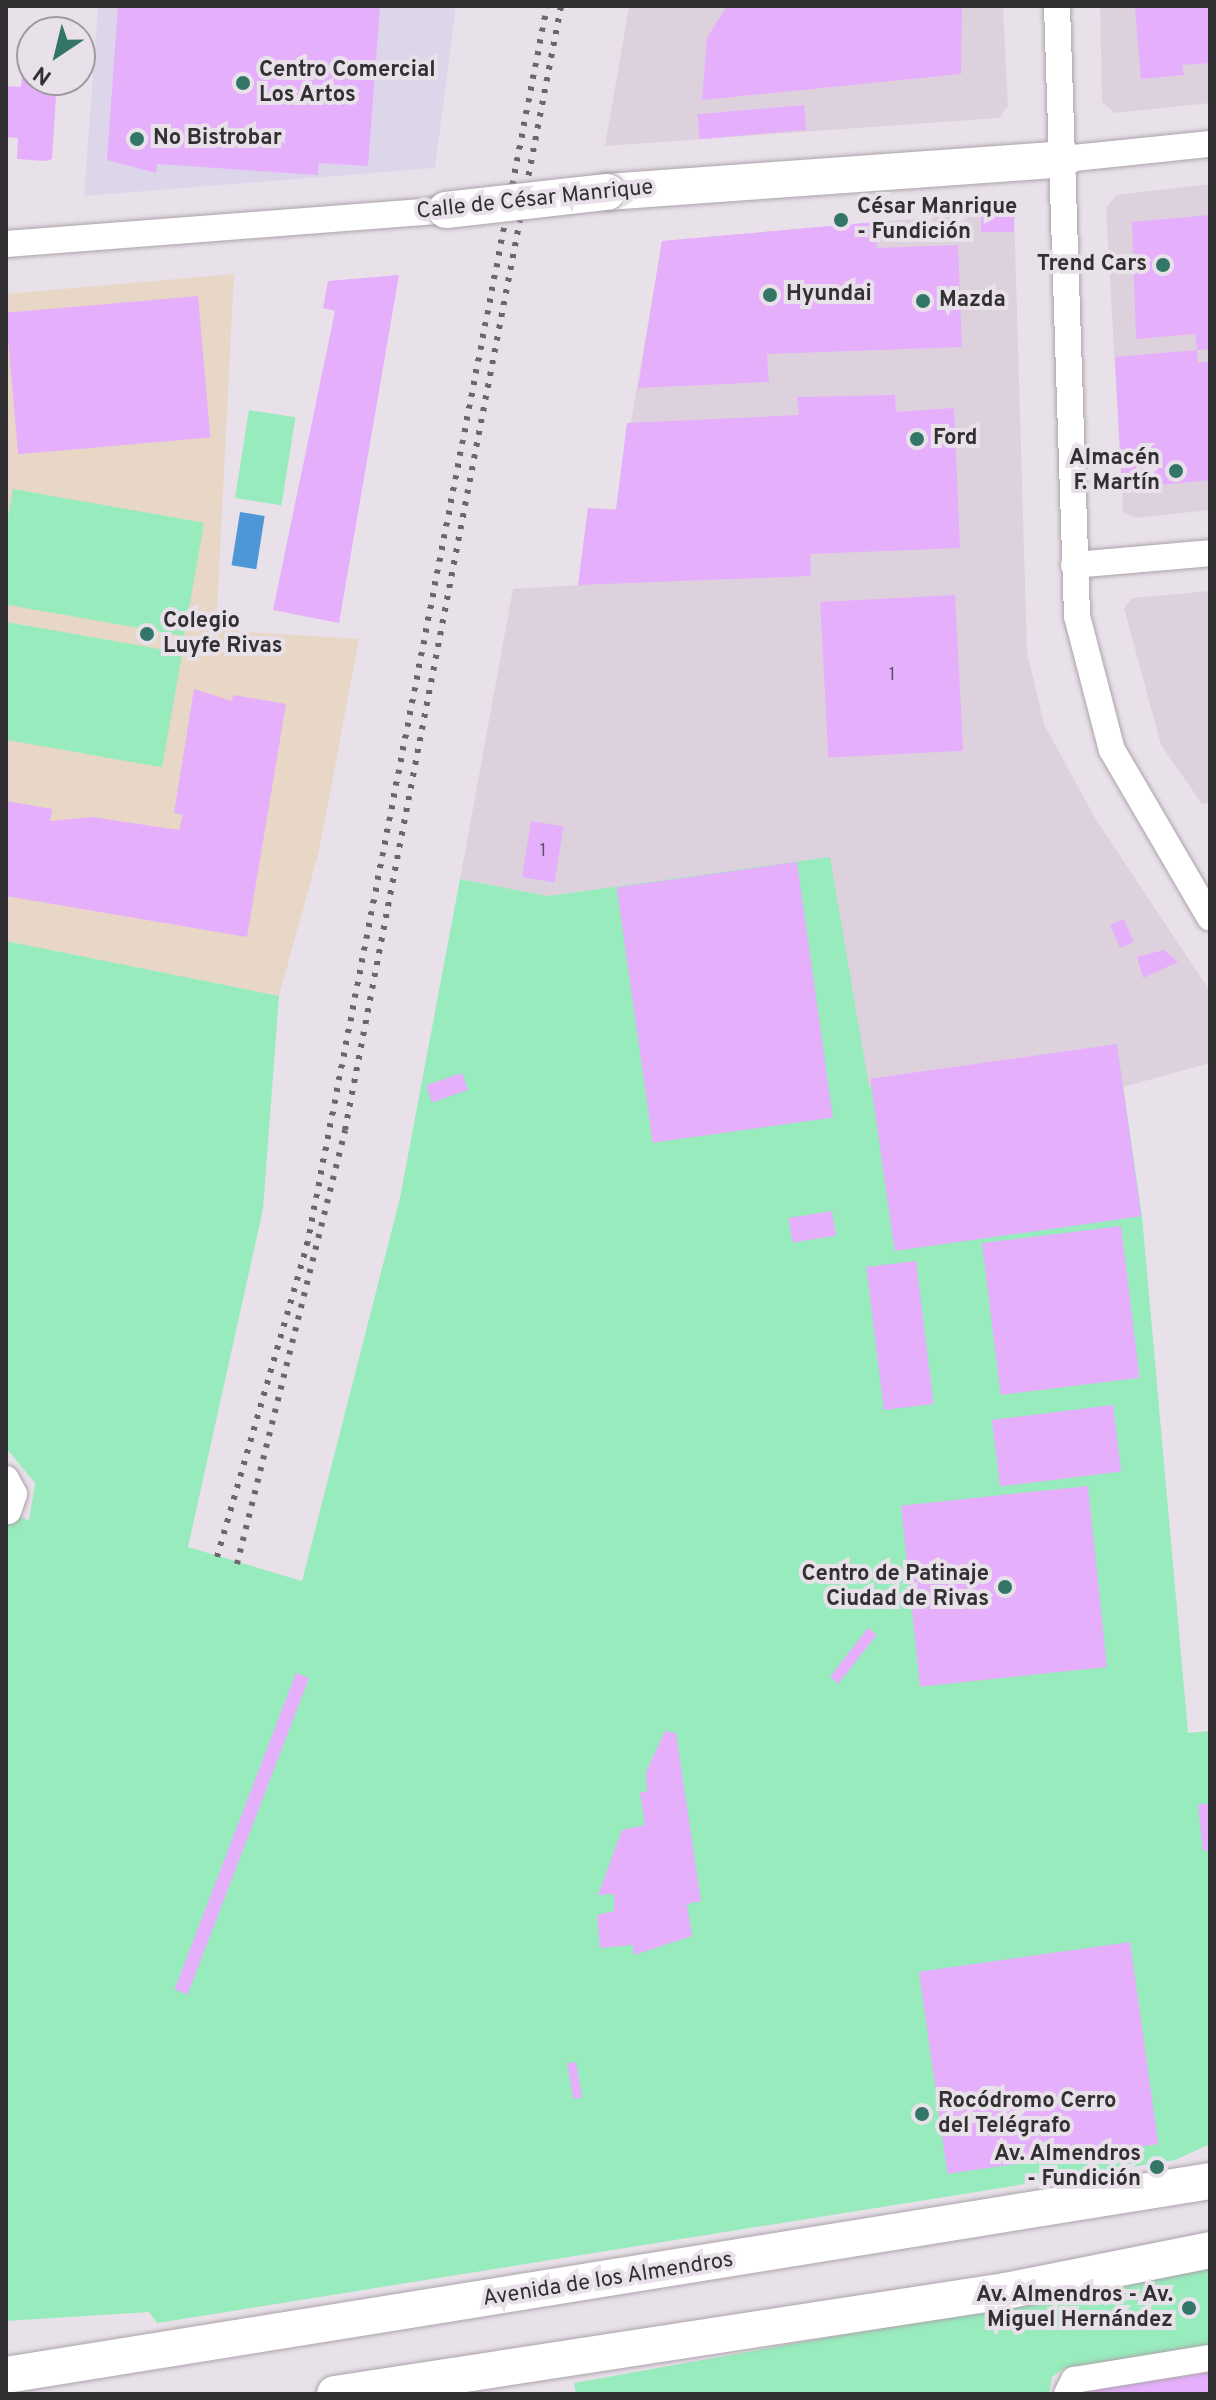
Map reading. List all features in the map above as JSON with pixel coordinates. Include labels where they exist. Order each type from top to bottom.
[{"type":"main road","name":"Calle de César Manrique","points":[[446,210],[607,192],[1064,159]]},
{"type":"main road","name":"Avenida de los Almendros","points":[[6,2375],[1210,2181]]},
{"type":"main road","points":[[335,2394],[1005,2291],[1210,2250]]},
{"type":"street","points":[[1057,6],[1074,565],[1089,685],[1112,750],[1210,918]]},
{"type":"street","points":[[1064,159],[1210,144]]},
{"type":"street","name":"Calle de César Manrique","points":[[6,244],[446,210]]},
{"type":"street","points":[[1074,565],[1210,553]]},
{"type":"street","points":[[6,1479],[14,1494],[8,1511]]},
{"type":"street","points":[[1067,2394],[1074,2380],[1210,2358]]},
{"type":"shaded area","name":"Centro Comercial Los Artos","points":[[98,6],[456,6],[435,168],[84,196],[91,96],[96,96]]},
{"type":"shaded area","points":[[629,6],[1003,6],[1008,106],[999,118],[605,146]]},
{"type":"shaded area","points":[[1100,6],[1210,6],[1210,103],[1115,113],[1102,102]]},
{"type":"shaded area","points":[[1210,184],[1210,510],[1135,518],[1123,512],[1106,208],[1116,195]]},
{"type":"shaded area","points":[[1014,210],[1027,652],[1044,724],[1095,818],[1210,991],[1210,1063],[1123,1087],[1117,1044],[868,1086],[829,858],[548,896],[460,879],[513,589],[578,585],[588,508],[616,509],[662,241]]},
{"type":"shaded area","name":"Colegio Luyfe Rivas","points":[[234,274],[216,630],[359,639],[319,851],[279,996],[6,941],[6,294]]},
{"type":"shaded area","points":[[1210,591],[1210,803],[1202,804],[1161,745],[1124,608],[1132,598]]},
{"type":"green space","points":[[249,410],[295,417],[281,505],[235,498]]},
{"type":"green space","points":[[13,489],[204,523],[184,636],[6,605],[6,529]]},
{"type":"green space","points":[[6,622],[182,653],[162,767],[6,740]]},
{"type":"green space","points":[[830,857],[869,1086],[1117,1044],[1142,1216],[1188,1733],[1210,1731],[1210,2144],[1175,2160],[157,2323],[149,2312],[6,2321],[6,1509],[29,1521],[35,1483],[6,1448],[6,941],[279,996],[263,1209],[188,1547],[302,1581],[400,1198],[460,879],[548,896]]},
{"type":"green space","points":[[1210,2269],[1210,2346],[1065,2368],[1052,2377],[1049,2394],[576,2394],[574,2383]]},
{"type":"water","points":[[240,512],[265,516],[256,569],[232,565]]},
{"type":"building","name":"Centro Comercial Los Artos","points":[[118,6],[380,6],[368,166],[319,163],[318,175],[157,164],[156,173],[107,160]]},
{"type":"building","points":[[727,6],[962,6],[961,74],[702,100],[707,38]]},
{"type":"building","points":[[1135,6],[1210,6],[1210,63],[1182,65],[1184,75],[1141,79]]},
{"type":"building","points":[[6,86],[16,87],[16,96],[56,96],[52,159],[17,159],[18,138],[6,137]]},
{"type":"building","points":[[804,105],[806,130],[700,139],[697,114]]},
{"type":"building","points":[[981,210],[1014,210],[1014,232],[981,232]]},
{"type":"building","points":[[1210,215],[1210,349],[1197,350],[1195,334],[1136,339],[1132,222]]},
{"type":"building","points":[[876,222],[877,248],[958,245],[962,347],[767,354],[769,382],[638,388],[662,241]]},
{"type":"building","points":[[399,275],[339,623],[273,610],[335,311],[323,308],[328,281]]},
{"type":"building","points":[[198,296],[210,437],[18,454],[6,313]]},
{"type":"building","points":[[1197,350],[1198,363],[1210,361],[1210,480],[1122,489],[1115,357]]},
{"type":"building","points":[[895,395],[896,412],[954,408],[960,548],[810,554],[811,576],[578,585],[588,508],[616,510],[627,423],[799,415],[797,397]]},
{"type":"building","points":[[955,595],[963,751],[828,758],[820,602]]},
{"type":"building","points":[[194,689],[232,701],[233,695],[286,704],[247,937],[6,896],[6,801],[52,809],[50,821],[92,817],[179,830],[183,815],[174,813]]},
{"type":"building","points":[[531,821],[564,826],[555,882],[522,877]]},
{"type":"building","points":[[797,862],[833,1117],[653,1143],[617,887]]},
{"type":"building","points":[[1124,919],[1134,942],[1120,948],[1110,925]]},
{"type":"building","points":[[1164,950],[1178,962],[1143,978],[1137,957]]},
{"type":"building","points":[[1117,1044],[1141,1216],[895,1251],[870,1079]]},
{"type":"building","points":[[462,1073],[468,1090],[432,1102],[426,1085]]},
{"type":"building","points":[[832,1211],[836,1236],[792,1243],[789,1218]]},
{"type":"building","points":[[1121,1226],[1140,1378],[1001,1395],[982,1243]]},
{"type":"building","points":[[916,1261],[934,1404],[884,1410],[866,1267]]},
{"type":"building","points":[[1113,1405],[1121,1472],[1000,1486],[992,1420]]},
{"type":"building","name":"Centro de Patinaje Ciudad de Rivas","points":[[1088,1486],[1107,1667],[920,1687],[901,1506]]},
{"type":"building","points":[[868,1628],[877,1635],[838,1684],[830,1677]]},
{"type":"building","points":[[296,1673],[309,1678],[188,1995],[175,1989]]},
{"type":"building","points":[[665,1731],[676,1733],[701,1901],[687,1904],[692,1936],[634,1955],[633,1945],[600,1948],[597,1915],[614,1911],[614,1894],[598,1895],[622,1830],[645,1825],[640,1792],[647,1792],[646,1772]]},
{"type":"building","points":[[1210,1803],[1210,1850],[1203,1851],[1198,1805]]},
{"type":"building","points":[[1130,1942],[1158,2144],[947,2174],[919,1972]]},
{"type":"building","points":[[576,2062],[582,2097],[573,2099],[567,2064]]},
{"type":"building","points":[[1210,2372],[1210,2394],[1087,2394],[1087,2391]]},
{"type":"railway","points":[[217,1557],[307,1245],[547,6]]},
{"type":"railway","points":[[237,1564],[345,1130],[561,6]]},
{"type":"place","name":"Centro Comercial Los Artos","points":[[243,83]]},
{"type":"place","name":"No Bistrobar","points":[[137,139]]},
{"type":"place","name":"César Manrique - Fundición","points":[[841,220]]},
{"type":"place","name":"Trend Cars","points":[[1163,265]]},
{"type":"place","name":"Hyundai","points":[[770,295]]},
{"type":"place","name":"Mazda","points":[[923,301]]},
{"type":"place","name":"Ford","points":[[917,439]]},
{"type":"place","name":"Almacén F. Martín","points":[[1176,471]]},
{"type":"place","name":"Colegio Luyfe Rivas","points":[[147,634]]},
{"type":"place","name":"Centro de Patinaje Ciudad de Rivas","points":[[1005,1587]]},
{"type":"place","name":"Rocódromo Cerro del Telégrafo","points":[[922,2114]]},
{"type":"place","name":"Av. Almendros - Fundición","points":[[1157,2167]]},
{"type":"place","name":"Av. Almendros - Av. Miguel Hernández","points":[[1189,2308]]}]
